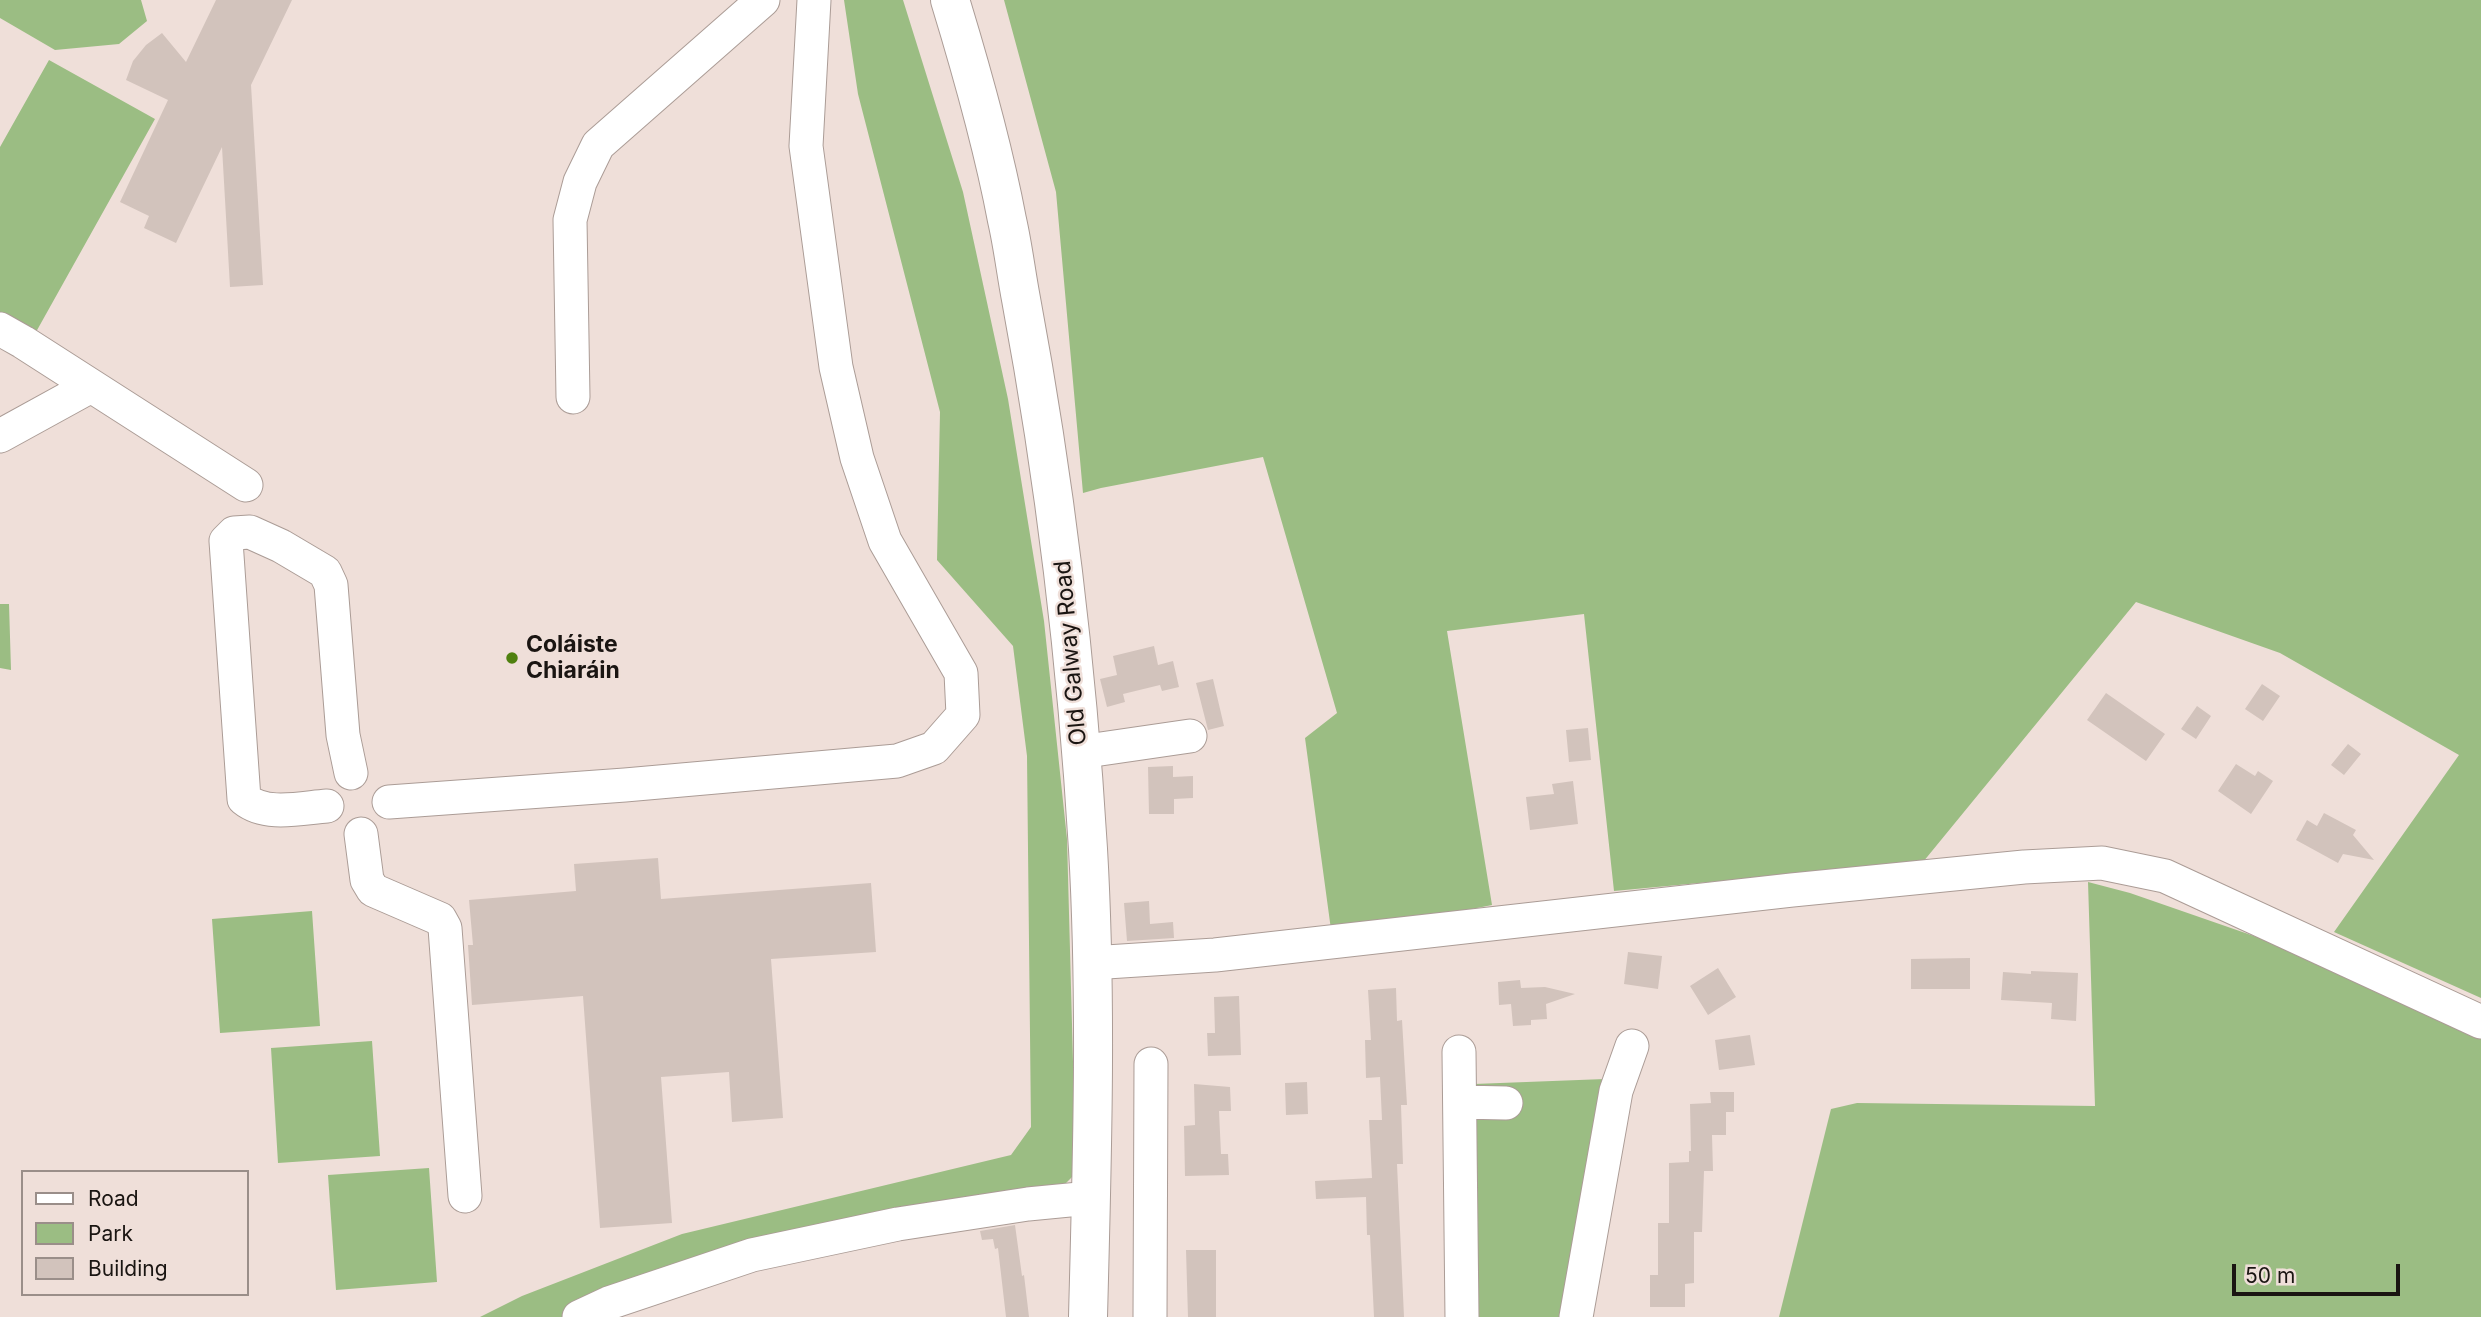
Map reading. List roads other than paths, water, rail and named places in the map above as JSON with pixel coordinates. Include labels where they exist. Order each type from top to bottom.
[{"type":"main road","name":"Old Galway Road","points":[[950,0],[986,129],[1007,220],[1041,405],[1069,617],[1088,850],[1093,1053],[1088,1317]]},
{"type":"street","points":[[573,397],[570,220],[580,182],[598,145],[762,0]]},
{"type":"street","points":[[389,802],[897,761],[934,748],[963,715],[961,673],[885,541],[857,458],[836,367],[807,146],[814,0]]},
{"type":"street","points":[[0,329],[246,485]]},
{"type":"street","points":[[0,436],[91,386]]},
{"type":"street","points":[[327,806],[278,810],[254,807],[244,799],[226,541],[234,533],[250,532],[281,546],[325,572],[331,585],[343,735],[351,774]]},
{"type":"street","points":[[1080,752],[1190,736]]},
{"type":"street","points":[[365,773],[374,777],[387,791],[389,802],[385,819],[379,827],[361,834],[342,830],[335,824],[327,806],[331,787],[351,774],[365,773]]},
{"type":"street","points":[[361,834],[367,880],[373,890],[440,919],[445,928],[465,1196]]},
{"type":"street","points":[[1091,963],[1215,956],[1806,888],[2024,867],[2102,863],[2165,876],[2481,1022]]},
{"type":"street","points":[[1576,1317],[1616,1091],[1632,1046]]},
{"type":"street","points":[[1459,1052],[1462,1317]]},
{"type":"street","points":[[1150,1317],[1152,1064]]},
{"type":"street","points":[[1460,1102],[1506,1103]]},
{"type":"street","points":[[579,1317],[609,1303],[752,1255],[898,1224],[1028,1204],[1090,1198]]},
{"type":"place","name":"Coláiste Chiaráin","points":[[512,658]]}]
